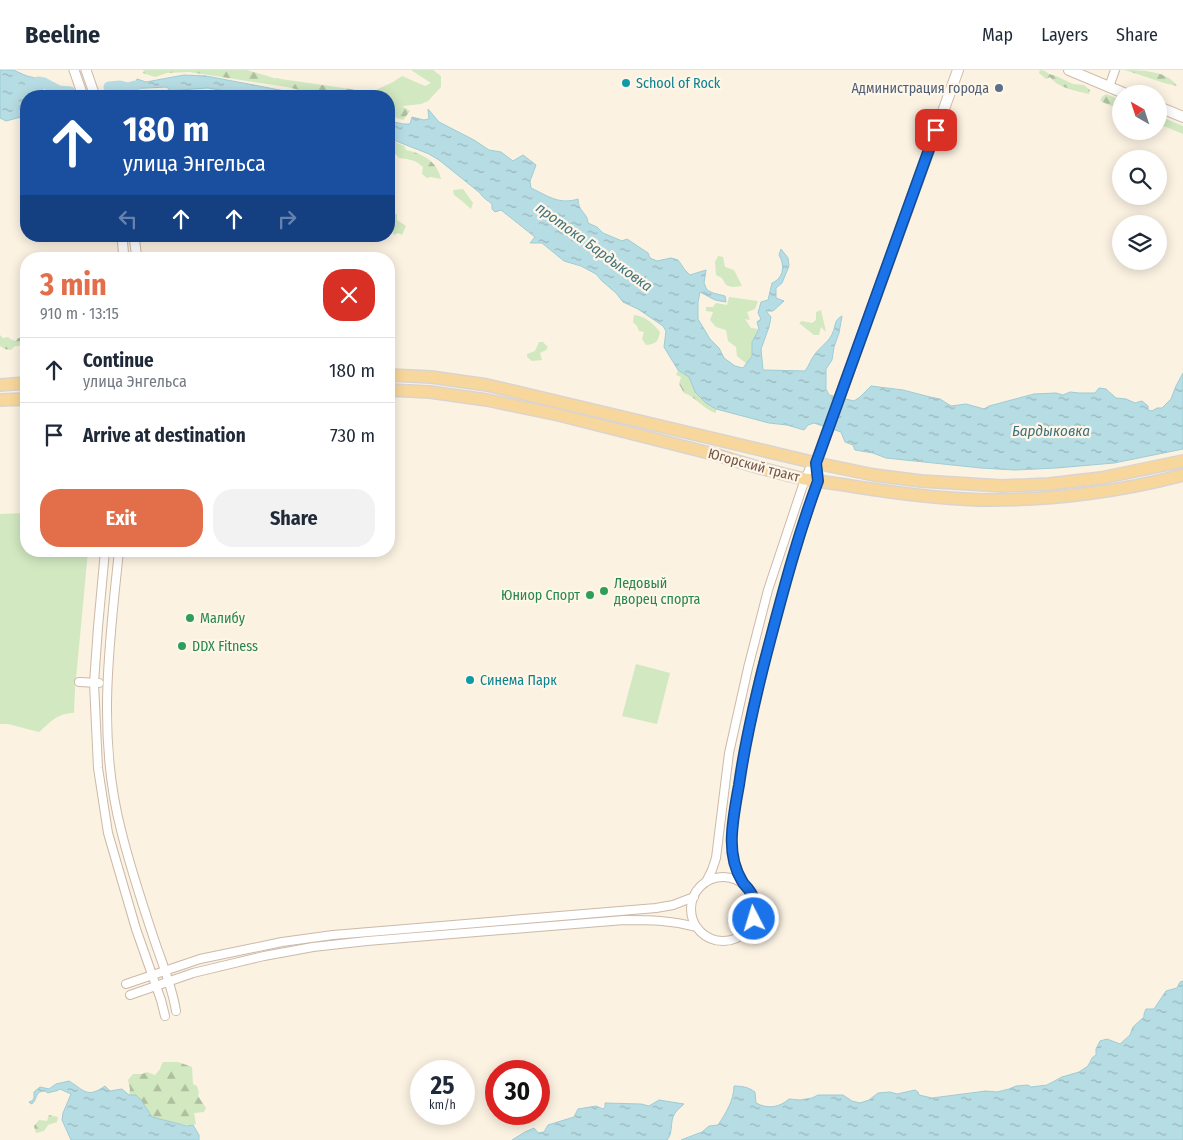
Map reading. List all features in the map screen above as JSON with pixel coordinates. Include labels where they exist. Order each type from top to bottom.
[{"type":"main road","points":[[816,463],[958,70]]},
{"type":"main road","points":[[1069,70],[1112,88]]},
{"type":"main road","points":[[1168,111],[1183,117]]},
{"type":"main road","name":"Югорский тракт","points":[[395,375],[431,377],[487,385],[816,463],[874,475],[921,481],[1002,486],[1049,484],[1101,478],[1183,461]]},
{"type":"main road","points":[[0,384],[20,383]]},
{"type":"main road","name":"Югорский тракт","points":[[395,390],[430,392],[487,400],[559,415],[804,478],[904,494],[992,500],[1040,498],[1094,492],[1183,475]]},
{"type":"main road","points":[[0,400],[20,399]]},
{"type":"street","points":[[74,70],[81,90]]},
{"type":"street","points":[[86,70],[93,90]]},
{"type":"street","points":[[1109,87],[1115,70]]},
{"type":"street","points":[[706,882],[722,877],[733,878],[747,887],[753,897],[756,908],[754,919],[749,929],[741,936],[730,941],[719,941],[709,938],[696,927],[691,911],[694,897],[706,882],[716,858],[728,760],[748,668],[768,590],[804,478],[816,463]]},
{"type":"street","points":[[743,884],[735,863],[731,844],[743,760],[753,706],[780,604],[818,481],[816,463]]},
{"type":"street","points":[[105,557],[94,683],[98,768],[108,832],[136,929],[165,1016]]},
{"type":"street","points":[[118,557],[106,684],[109,765],[120,830],[138,892],[174,995],[176,1012]]},
{"type":"street","points":[[79,682],[106,684]]},
{"type":"street","points":[[728,760],[743,760]]},
{"type":"street","points":[[126,984],[200,959],[282,942],[333,935],[656,908],[673,905],[694,897]]},
{"type":"street","points":[[130,996],[193,974],[264,956],[367,941],[624,920],[662,920],[696,927]]},
{"type":"green space","points":[[144,70],[247,70],[274,78],[357,90],[300,90],[189,72],[167,73],[155,77],[143,73]]},
{"type":"green space","points":[[411,70],[433,70],[441,76],[441,87],[428,101],[421,104],[395,107],[395,90],[376,90],[402,76],[425,86],[431,83]]},
{"type":"green space","points":[[1040,70],[1073,84],[1084,85],[1090,90],[1089,94],[1058,84],[1050,77],[1046,79],[1039,73]]},
{"type":"green space","points":[[1125,70],[1161,74],[1173,81],[1177,86],[1164,83]]},
{"type":"green space","points":[[1106,94],[1112,96],[1112,106],[1100,101]]},
{"type":"green space","points":[[402,106],[410,111],[403,120],[395,117],[395,107]]},
{"type":"green space","points":[[1168,120],[1183,126],[1183,134],[1168,128]]},
{"type":"green space","points":[[395,142],[404,146],[406,150],[418,154],[433,163],[441,179],[427,178],[422,174],[423,167],[418,163],[399,158],[395,153]]},
{"type":"green space","points":[[463,189],[473,203],[471,209],[454,195],[453,190]]},
{"type":"green space","points":[[395,214],[397,214],[397,220],[406,226],[402,235],[398,233],[395,234]]},
{"type":"green space","points":[[718,256],[723,257],[725,267],[734,270],[742,286],[732,287],[726,285],[722,278],[716,275],[715,262]]},
{"type":"green space","points":[[729,297],[758,301],[755,309],[747,312],[750,320],[745,319],[751,328],[759,329],[752,342],[752,356],[747,364],[737,356],[736,347],[728,341],[726,330],[716,327],[710,320],[713,312],[706,311],[706,307],[713,307],[716,303],[727,305]]},
{"type":"green space","points":[[821,310],[826,332],[821,327],[819,335],[814,335],[799,323],[802,321],[812,323],[816,320],[816,312]]},
{"type":"green space","points":[[634,315],[648,320],[660,332],[655,343],[646,345],[642,339],[644,332],[639,331],[633,322]]},
{"type":"green space","points":[[0,335],[3,338],[8,337],[16,341],[20,338],[19,346],[15,346],[11,350],[0,346]]},
{"type":"green space","points":[[539,342],[543,342],[548,347],[540,353],[542,360],[532,361],[527,357],[527,354],[535,351]]},
{"type":"green space","points":[[678,370],[689,377],[695,392],[706,403],[716,409],[716,413],[684,393],[679,384],[681,377],[676,375]]},
{"type":"green space","points":[[20,513],[20,557],[87,557],[74,713],[59,716],[39,732],[8,724],[0,724],[0,514]]},
{"type":"green space","points":[[636,664],[670,673],[657,724],[622,716]]},
{"type":"green space","points":[[163,1062],[178,1062],[192,1067],[193,1084],[197,1086],[198,1096],[206,1108],[204,1112],[194,1113],[196,1124],[181,1124],[152,1117],[141,1100],[129,1095],[128,1080],[133,1074],[147,1072],[155,1075]]},
{"type":"green space","points":[[49,1115],[58,1117],[57,1122],[48,1125],[44,1131],[36,1133],[34,1126],[39,1120],[47,1121]]},
{"type":"water","points":[[0,70],[13,70],[44,83],[42,90],[20,90],[20,117],[6,121],[0,118]]},
{"type":"water","points":[[184,75],[206,76],[280,90],[219,90],[208,88],[169,90],[167,87],[126,89],[120,86],[134,86],[137,79],[146,82]]},
{"type":"water","name":"Бардыковка","points":[[428,109],[439,122],[489,150],[501,152],[513,161],[523,155],[536,165],[530,181],[531,188],[548,197],[559,200],[571,201],[578,199],[578,203],[588,223],[597,227],[603,233],[622,241],[627,239],[648,253],[650,258],[657,261],[671,258],[678,260],[690,275],[706,270],[704,283],[707,290],[725,296],[726,302],[715,300],[700,292],[698,319],[724,358],[735,366],[743,368],[752,356],[752,342],[759,329],[757,322],[761,319],[758,313],[761,302],[768,300],[772,283],[781,275],[783,267],[779,255],[781,249],[788,258],[789,266],[782,283],[776,288],[776,298],[784,301],[773,311],[766,311],[771,317],[761,349],[763,370],[805,371],[815,354],[830,338],[836,321],[842,316],[832,360],[826,369],[826,389],[829,395],[854,401],[871,386],[903,390],[940,399],[951,406],[966,404],[984,409],[1034,394],[1095,393],[1099,388],[1106,389],[1116,398],[1126,399],[1135,403],[1142,401],[1148,406],[1148,410],[1152,411],[1162,408],[1171,399],[1183,373],[1183,449],[1114,463],[1015,470],[981,468],[886,458],[873,453],[855,450],[853,445],[845,442],[841,432],[814,423],[808,425],[804,430],[716,409],[706,403],[695,392],[689,377],[678,370],[664,347],[666,331],[663,326],[638,309],[623,302],[596,274],[581,266],[564,261],[542,243],[530,243],[535,237],[501,210],[495,212],[492,209],[492,204],[439,160],[429,154],[395,141],[395,122],[410,124],[412,117],[424,120],[429,119]]},
{"type":"water","points":[[1183,981],[1183,1140],[681,1140],[702,1132],[709,1126],[718,1125],[727,1111],[734,1086],[752,1090],[755,1092],[756,1103],[769,1107],[777,1106],[789,1099],[800,1100],[818,1095],[843,1095],[852,1101],[860,1103],[869,1100],[878,1093],[890,1092],[897,1094],[915,1090],[919,1095],[932,1098],[986,1091],[997,1092],[1016,1086],[1047,1085],[1062,1077],[1079,1072],[1088,1066],[1096,1055],[1096,1049],[1100,1041],[1107,1039],[1120,1044],[1130,1035],[1133,1027],[1144,1017],[1146,1009],[1154,1009],[1166,991],[1177,988],[1180,982]]},
{"type":"water","points":[[69,1081],[90,1093],[105,1086],[110,1091],[122,1089],[129,1095],[136,1095],[152,1117],[187,1126],[193,1125],[199,1135],[199,1140],[71,1140],[62,1120],[71,1094],[60,1089],[48,1093],[42,1091],[38,1093],[33,1103],[29,1102],[34,1098],[34,1092],[40,1087],[49,1089],[56,1084]]},
{"type":"water","points":[[659,1100],[684,1104],[673,1116],[667,1140],[512,1140],[534,1128],[538,1133],[544,1132],[548,1125],[574,1117],[578,1109],[596,1106],[603,1109],[605,1103],[649,1106]]},
{"type":"waterway","points":[[30,86],[38,82],[57,90]]},
{"type":"waterway","name":"протока Бардыковка","points":[[109,87],[120,86],[128,88],[135,86]]},
{"type":"place","name":"School of Rock","points":[[626,83]]},
{"type":"place","name":"Администрация города","points":[[999,88]]},
{"type":"place","name":"Ледовый дворец спорта","points":[[604,591]]},
{"type":"place","name":"Юниор Спорт","points":[[590,595]]},
{"type":"place","name":"Малибу","points":[[190,618]]},
{"type":"place","name":"DDX Fitness","points":[[182,646]]},
{"type":"place","name":"Синема Парк","points":[[470,680]]},
{"type":"route","points":[[754,919],[755,902],[739,875],[731,844],[741,770],[753,706],[782,594],[818,481],[816,463],[936,130]]}]
